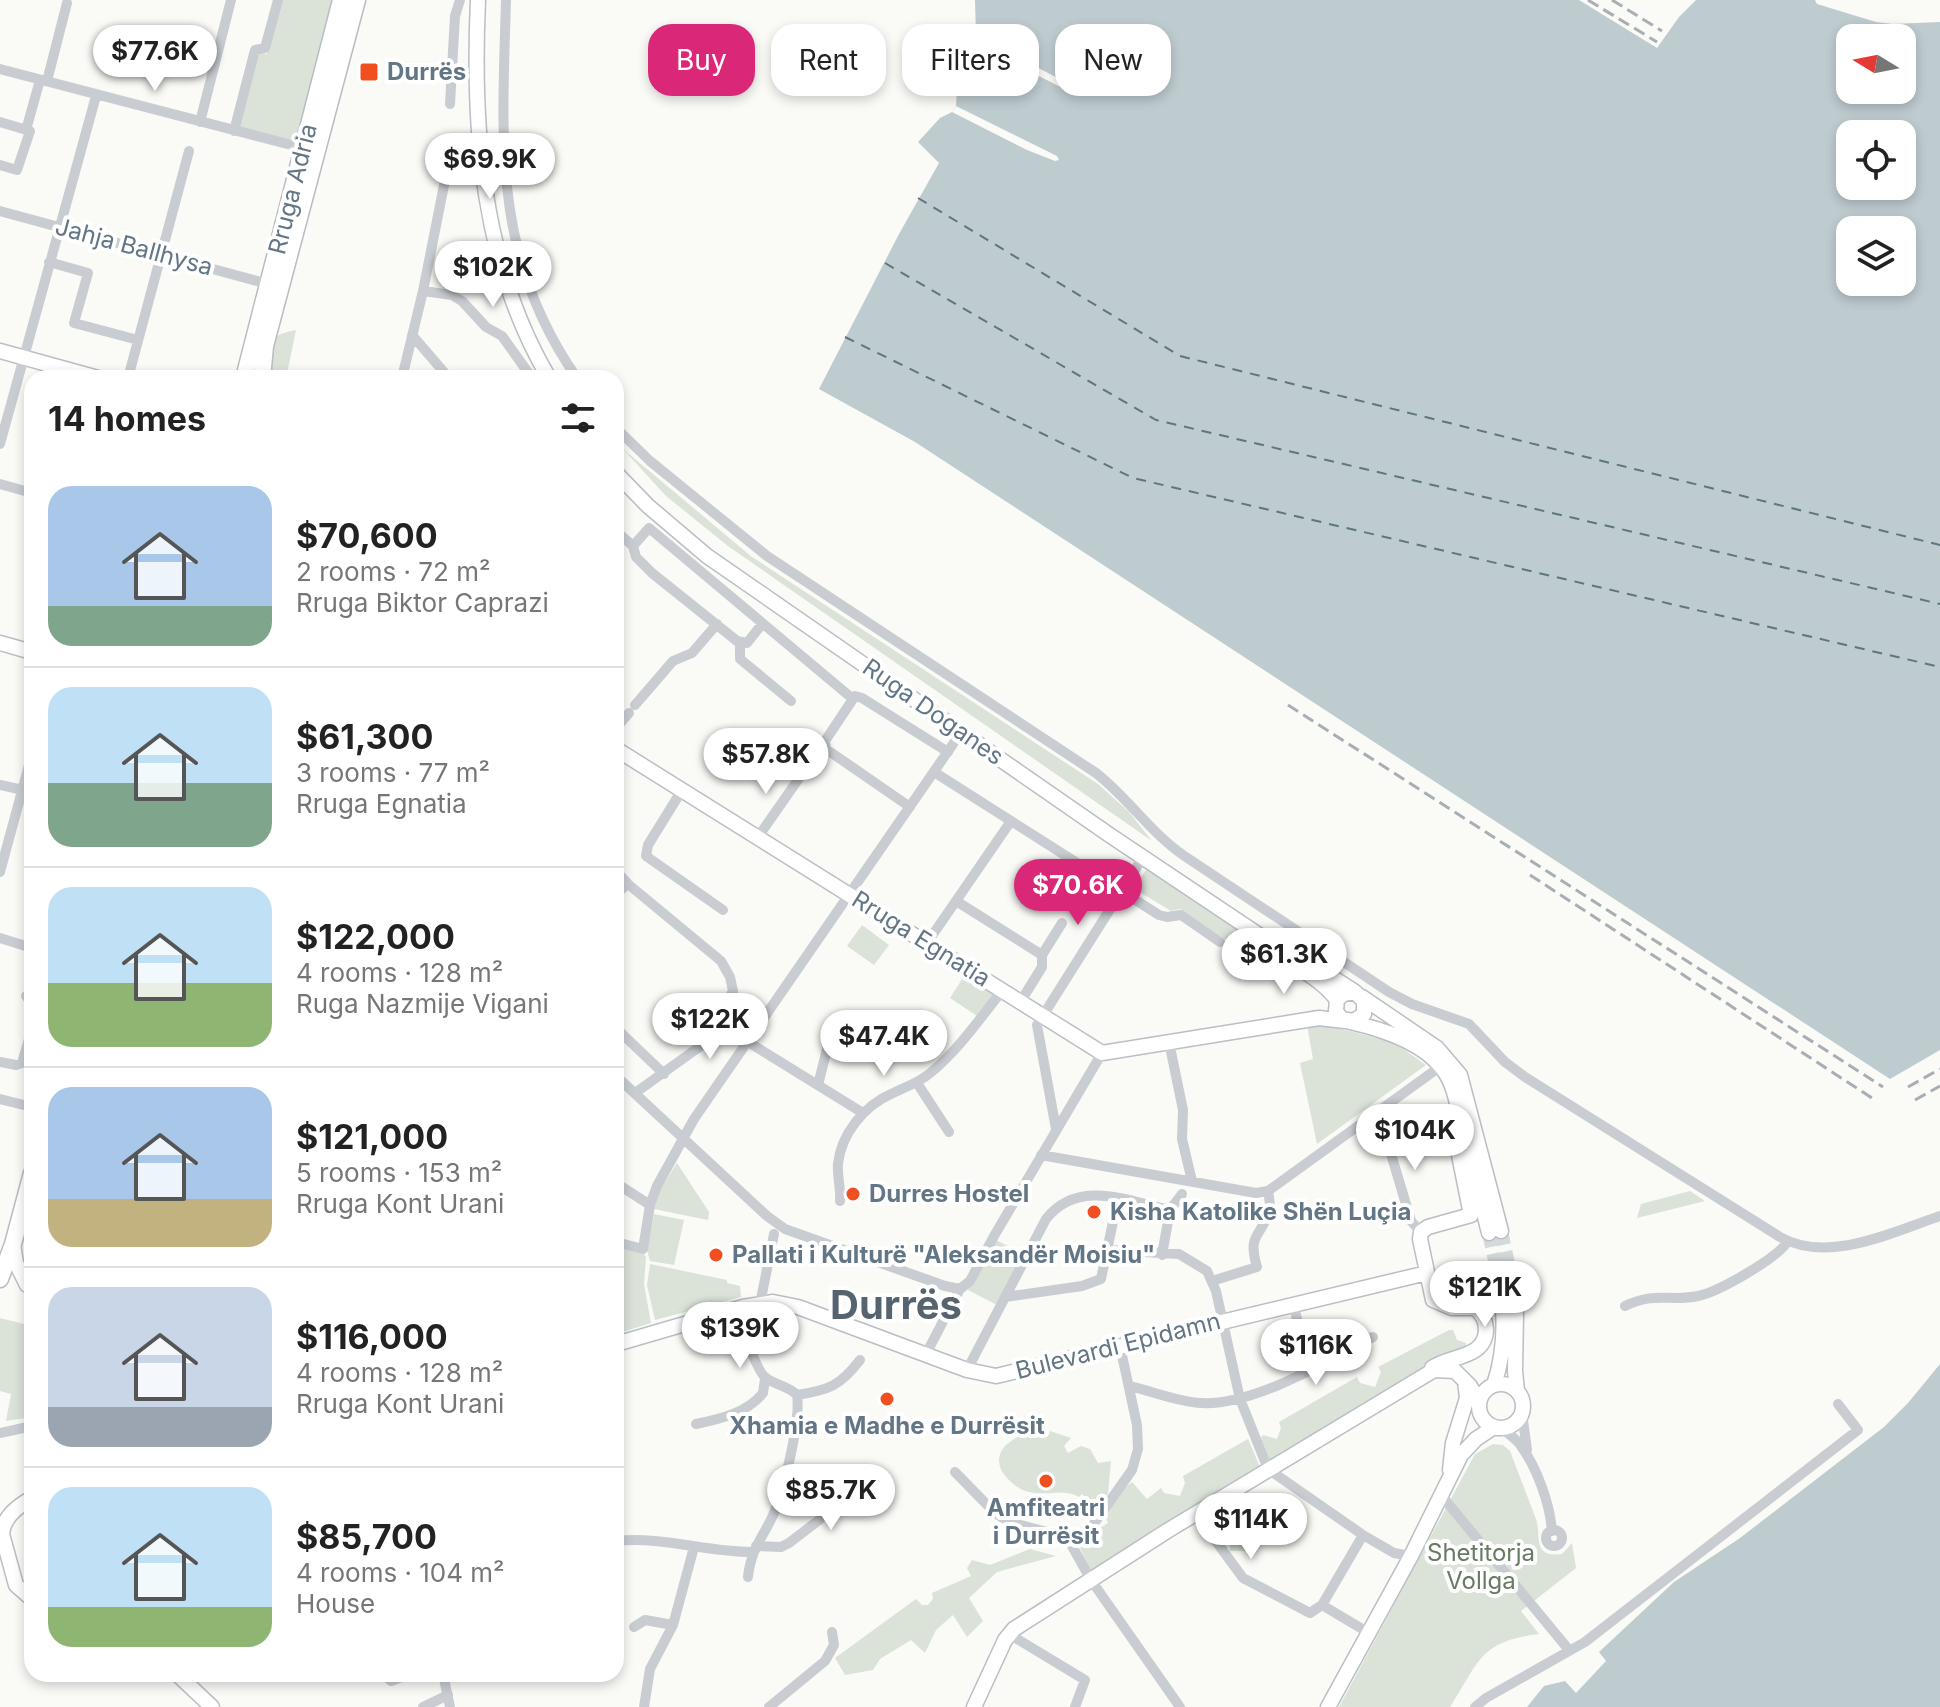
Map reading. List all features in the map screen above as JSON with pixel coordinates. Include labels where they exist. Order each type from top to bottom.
[{"type":"main road","name":"Rruga Adria","points":[[246,370],[341,0]]},
{"type":"main road","name":"Rruga Adria","points":[[263,370],[265,346],[357,0]]},
{"type":"main road","points":[[478,0],[477,88],[481,151],[494,236],[509,291],[527,337],[545,370]]},
{"type":"main road","points":[[0,351],[68,370]]},
{"type":"main road","name":"Ruga Doganes","points":[[624,481],[707,556],[1262,937]]},
{"type":"main road","points":[[0,643],[24,650]]},
{"type":"main road","name":"Rruga Egnatia","points":[[624,754],[1102,1053]]},
{"type":"main road","points":[[1262,937],[1292,965],[1328,989],[1336,1002],[1337,1014],[1348,1022],[1358,1020],[1364,1014],[1365,1005],[1359,995]]},
{"type":"main road","points":[[1102,1053],[1319,1018],[1392,1034],[1430,1055],[1441,1066],[1452,1087],[1495,1232],[1467,1095],[1456,1067],[1437,1048],[1359,995],[1288,949],[1262,937]]},
{"type":"main road","points":[[1245,1029],[1336,1002],[1343,994],[1359,995]]},
{"type":"main road","points":[[1458,1369],[1469,1354],[1480,1347],[1486,1336],[1486,1324],[1475,1308],[1452,1308],[1437,1303],[1431,1295],[1421,1232],[1428,1227],[1471,1215],[1457,1145],[1465,1136]]},
{"type":"main road","points":[[24,1203],[1,1279],[24,1284]]},
{"type":"main road","points":[[0,1259],[13,1244]]},
{"type":"main road","points":[[13,1244],[16,1263],[24,1276]]},
{"type":"main road","name":"Bulevardi Epidamn","points":[[624,1342],[736,1309],[780,1303],[967,1370],[996,1376],[1427,1273]]},
{"type":"main road","points":[[1450,1474],[1470,1445],[1498,1428],[1517,1422],[1522,1413],[1523,1404],[1517,1391],[1515,1371],[1516,1312],[1504,1273],[1503,1343],[1494,1385]]},
{"type":"main road","points":[[974,1707],[1009,1634],[1268,1469],[1423,1376],[1438,1370],[1458,1369]]},
{"type":"main road","points":[[1458,1369],[1479,1404],[1484,1420],[1498,1428]]},
{"type":"main road","points":[[1450,1474],[1453,1443],[1467,1398],[1458,1369]]},
{"type":"main road","points":[[1328,1707],[1411,1556],[1441,1495],[1463,1432],[1484,1391],[1494,1385],[1506,1384],[1517,1391]]},
{"type":"main road","points":[[24,1505],[2,1526],[2,1534],[16,1585],[24,1592]]},
{"type":"main road","points":[[185,1682],[212,1707]]},
{"type":"street","points":[[200,122],[231,0]]},
{"type":"street","points":[[234,131],[255,50],[265,48],[278,0]]},
{"type":"street","points":[[450,104],[455,16],[460,0]]},
{"type":"street","points":[[506,0],[505,184],[514,239],[540,316],[571,370]]},
{"type":"street","points":[[26,130],[67,3]]},
{"type":"street","points":[[0,69],[303,148]]},
{"type":"street","points":[[0,444],[96,96]]},
{"type":"street","points":[[0,122],[30,131],[17,170],[0,165]]},
{"type":"street","points":[[404,370],[450,155],[445,150],[448,140],[455,138],[461,148],[481,151]]},
{"type":"street","points":[[130,370],[189,151]]},
{"type":"street","name":"Jahja Ballhysa","points":[[0,211],[268,284]]},
{"type":"street","points":[[49,262],[88,273],[74,323],[138,340]]},
{"type":"street","points":[[423,291],[452,295],[462,301],[486,327],[502,336],[526,370]]},
{"type":"street","points":[[412,335],[442,370]]},
{"type":"street","points":[[624,436],[659,469],[767,556],[1096,773],[1133,805],[1163,840],[1183,855],[1389,992],[1412,1004],[1469,1024],[1505,1062],[1525,1077],[1788,1241],[1813,1247],[1859,1242],[1940,1216]]},
{"type":"street","points":[[0,484],[24,491]]},
{"type":"street","name":"Ruga Doganes","points":[[633,546],[649,528],[853,699],[855,696],[862,698],[948,752]]},
{"type":"street","points":[[624,539],[652,573],[740,642],[747,643],[762,624]]},
{"type":"street","points":[[624,718],[673,661],[692,653],[717,624]]},
{"type":"street","points":[[740,642],[740,659],[791,701]]},
{"type":"street","points":[[853,699],[825,741],[826,749],[910,807]]},
{"type":"street","points":[[624,1244],[643,1249],[650,1205],[657,1186],[694,1119],[962,731]]},
{"type":"street","points":[[934,772],[1163,917],[1181,915],[1220,942]]},
{"type":"street","points":[[758,837],[802,774]]},
{"type":"street","points":[[0,785],[24,790]]},
{"type":"street","points":[[682,790],[648,845],[646,856],[723,910]]},
{"type":"street","points":[[0,872],[24,800]]},
{"type":"street","points":[[927,943],[1011,821]]},
{"type":"street","points":[[1056,1129],[1037,1025],[1143,857]]},
{"type":"street","points":[[624,880],[721,961],[730,977],[733,991],[702,1045],[635,1093]]},
{"type":"street","points":[[624,887],[628,884]]},
{"type":"street","points":[[956,901],[1042,955]]},
{"type":"street","points":[[1021,1001],[1042,967],[1042,955],[1062,923]]},
{"type":"street","points":[[0,938],[24,946]]},
{"type":"street","points":[[840,1201],[840,1155],[850,1130],[863,1113],[888,1095],[917,1083],[947,1058],[1002,991]]},
{"type":"street","points":[[624,1036],[664,1074]]},
{"type":"street","points":[[748,1042],[863,1113]]},
{"type":"street","points":[[1169,1042],[1183,1110],[1182,1139],[1192,1181]]},
{"type":"street","points":[[818,1085],[828,1045]]},
{"type":"street","points":[[926,1354],[960,1289],[970,1281],[1102,1053]]},
{"type":"street","points":[[0,1062],[16,1065],[22,1063],[24,1056]]},
{"type":"street","points":[[1041,1155],[1256,1193],[1268,1191],[1441,1066]]},
{"type":"street","points":[[624,1083],[767,1216],[785,1229],[960,1289]]},
{"type":"street","points":[[917,1083],[949,1132]]},
{"type":"street","points":[[0,1099],[24,1105]]},
{"type":"street","points":[[1383,1127],[1411,1221],[1421,1232]]},
{"type":"street","points":[[624,1188],[650,1205]]},
{"type":"street","points":[[1212,1281],[1257,1267],[1252,1250],[1256,1233],[1270,1210],[1268,1191]]},
{"type":"street","points":[[1162,1255],[1170,1210],[1182,1194]]},
{"type":"street","points":[[967,1370],[1046,1219],[1058,1206],[1083,1195],[1118,1198],[1170,1210]]},
{"type":"street","points":[[1005,1297],[1020,1297],[1101,1279],[1118,1198]]},
{"type":"street","points":[[760,1304],[774,1234]]},
{"type":"street","points":[[1625,1306],[1647,1297],[1707,1294],[1772,1259],[1788,1241]]},
{"type":"street","points":[[1108,1250],[1179,1254],[1207,1271],[1240,1399],[1268,1469],[1363,1535],[1394,1553],[1411,1556]]},
{"type":"street","points":[[1293,1304],[1311,1370]]},
{"type":"street","points":[[736,1309],[755,1355],[758,1372],[765,1379],[797,1395],[795,1435],[777,1507],[754,1549],[748,1577]]},
{"type":"street","points":[[1129,1386],[1202,1403],[1240,1399],[1311,1370],[1373,1337]]},
{"type":"street","points":[[955,1472],[996,1514],[1020,1526],[1067,1537],[1093,1525],[1132,1470],[1139,1437],[1120,1346]]},
{"type":"street","points":[[797,1395],[835,1386],[860,1360]]},
{"type":"street","points":[[696,1424],[721,1419],[742,1409],[763,1393],[765,1379]]},
{"type":"street","points":[[1475,1707],[1585,1642],[1858,1430],[1838,1404]]},
{"type":"street","points":[[1522,1413],[1527,1456]]},
{"type":"street","points":[[0,1433],[24,1428]]},
{"type":"street","points":[[1498,1428],[1517,1440],[1527,1456],[1551,1518],[1552,1531]]},
{"type":"street","points":[[624,1541],[651,1539],[694,1547],[781,1547],[838,1503],[851,1487],[851,1476]]},
{"type":"street","points":[[1441,1495],[1569,1650]]},
{"type":"street","points":[[1196,1514],[1243,1578],[1310,1613],[1322,1605],[1363,1535]]},
{"type":"street","points":[[1067,1537],[1091,1580],[1180,1707]]},
{"type":"street","points":[[644,1707],[650,1669],[673,1625],[694,1547]]},
{"type":"street","points":[[1322,1605],[1369,1633]]},
{"type":"street","points":[[634,1627],[645,1620],[673,1625]]},
{"type":"street","points":[[769,1707],[825,1661],[834,1645],[832,1632]]},
{"type":"street","points":[[1009,1634],[1085,1680],[1075,1707]]},
{"type":"street","points":[[445,1682],[450,1707]]},
{"type":"street","points":[[423,1707],[448,1695]]},
{"type":"green space","points":[[282,0],[339,0],[301,143],[239,128],[259,53],[267,54]]},
{"type":"green space","points":[[296,330],[289,370],[267,370],[269,345],[285,333]]},
{"type":"green space","points":[[624,450],[752,557],[1098,784],[1129,812],[1152,841],[728,546],[666,496]]},
{"type":"green space","points":[[1149,866],[1268,946],[1263,955],[1233,937],[1229,942],[1180,909],[1171,911],[1133,888]]},
{"type":"green space","points":[[862,925],[889,945],[874,965],[847,946]]},
{"type":"green space","points":[[966,973],[996,991],[977,1016],[950,998]]},
{"type":"green space","points":[[1307,1025],[1327,1025],[1395,1043],[1426,1065],[1317,1144],[1300,1063],[1313,1059]]},
{"type":"green space","points":[[677,1163],[709,1212],[708,1220],[654,1209],[660,1190]]},
{"type":"green space","points":[[1690,1191],[1705,1201],[1637,1218],[1641,1204]]},
{"type":"green space","points":[[654,1214],[684,1220],[674,1265],[650,1261],[647,1250]]},
{"type":"green space","points":[[994,1239],[1026,1255],[999,1306],[968,1290]]},
{"type":"green space","points":[[624,1246],[642,1251],[646,1257],[644,1284],[651,1323],[624,1331]]},
{"type":"green space","points":[[650,1264],[727,1280],[727,1283],[740,1286],[741,1297],[655,1320],[647,1285]]},
{"type":"green space","points":[[0,1318],[24,1324],[24,1418],[6,1421],[11,1394],[0,1391]]},
{"type":"green space","points":[[1453,1330],[1457,1340],[1466,1343],[1466,1346],[1271,1464],[1261,1438],[1263,1435],[1277,1439],[1281,1428],[1279,1422],[1357,1377],[1360,1383],[1375,1387],[1381,1372],[1378,1367]]},
{"type":"green space","points":[[1028,1431],[1049,1435],[1050,1431],[1071,1438],[1064,1446],[1068,1453],[1081,1446],[1090,1449],[1098,1463],[1111,1461],[1108,1494],[1097,1511],[1082,1494],[1079,1497],[1063,1492],[1027,1491],[1006,1477],[999,1465],[1001,1453],[1004,1447]]},
{"type":"green space","points":[[1248,1439],[1260,1467],[1093,1575],[1077,1542],[1108,1523],[1104,1514],[1116,1495],[1132,1482],[1147,1499],[1161,1488],[1164,1493],[1180,1496],[1185,1483],[1183,1476]]},
{"type":"green space","name":"Shetitorja Vollga","points":[[1493,1444],[1503,1445],[1510,1451],[1536,1519],[1542,1549],[1546,1553],[1562,1554],[1572,1543],[1576,1568],[1521,1611],[1539,1634],[1519,1637],[1492,1648],[1475,1666],[1450,1707],[1339,1707],[1475,1454]]},
{"type":"green space","points":[[1229,1510],[1250,1510],[1251,1551],[1230,1551]]},
{"type":"green space","points":[[1030,1549],[1056,1556],[997,1572],[969,1598],[983,1621],[967,1637],[953,1615],[936,1630],[925,1653],[911,1640],[880,1659],[873,1670],[845,1675],[835,1658],[916,1599],[922,1605],[928,1605],[933,1599],[932,1593],[971,1576],[967,1568],[972,1560],[990,1565]]},
{"type":"shaded area","points":[[975,0],[1579,0],[1657,48],[1679,17],[1696,0],[1815,0],[1817,4],[1876,22],[1940,22],[1940,1050],[1890,1079],[915,442],[819,389],[939,163],[918,142],[956,106],[957,96],[1039,96],[1039,24],[976,24]]},
{"type":"shaded area","points":[[1940,1364],[1940,1707],[1527,1707],[1544,1686],[1565,1681],[1576,1693],[1606,1661],[1599,1652],[1674,1582],[1740,1538],[1884,1427]]},
{"type":"pier","points":[[1039,68],[1055,77],[1055,84],[1039,76]]},
{"type":"pier","points":[[956,106],[1057,156],[1059,160],[1027,150],[952,112]]},
{"type":"ferry route","points":[[918,198],[1180,356],[1940,545]]},
{"type":"ferry route","points":[[885,263],[1156,420],[1940,604]]},
{"type":"ferry route","points":[[845,337],[1133,478],[1940,667]]},
{"type":"tunnel","points":[[1501,1231],[1510,1273]]},
{"type":"tunnel","points":[[1489,1233],[1498,1274]]},
{"type":"railway","points":[[1588,0],[1657,42]]},
{"type":"railway","points":[[1612,0],[1662,31]]},
{"type":"railway","points":[[1288,705],[1883,1087]]},
{"type":"railway","points":[[1530,875],[1875,1100]]},
{"type":"railway","points":[[1908,1087],[1940,1069]]},
{"type":"railway","points":[[1915,1100],[1940,1086]]},
{"type":"place","name":"Durrës","points":[[369,72]]},
{"type":"place","name":"Durres Hostel","points":[[853,1194]]},
{"type":"place","name":"Kisha Katolike Shën Luçia","points":[[1094,1212]]},
{"type":"place","name":"Pallati i Kulturë \"Aleksandër Moisiu\"","points":[[716,1255]]},
{"type":"place","name":"Xhamia e Madhe e Durrësit","points":[[887,1399]]},
{"type":"place","name":"Amfiteatri i Durrësit","points":[[1046,1481]]},
{"type":"district","name":"Durrës","points":[[896,1305]]}]
